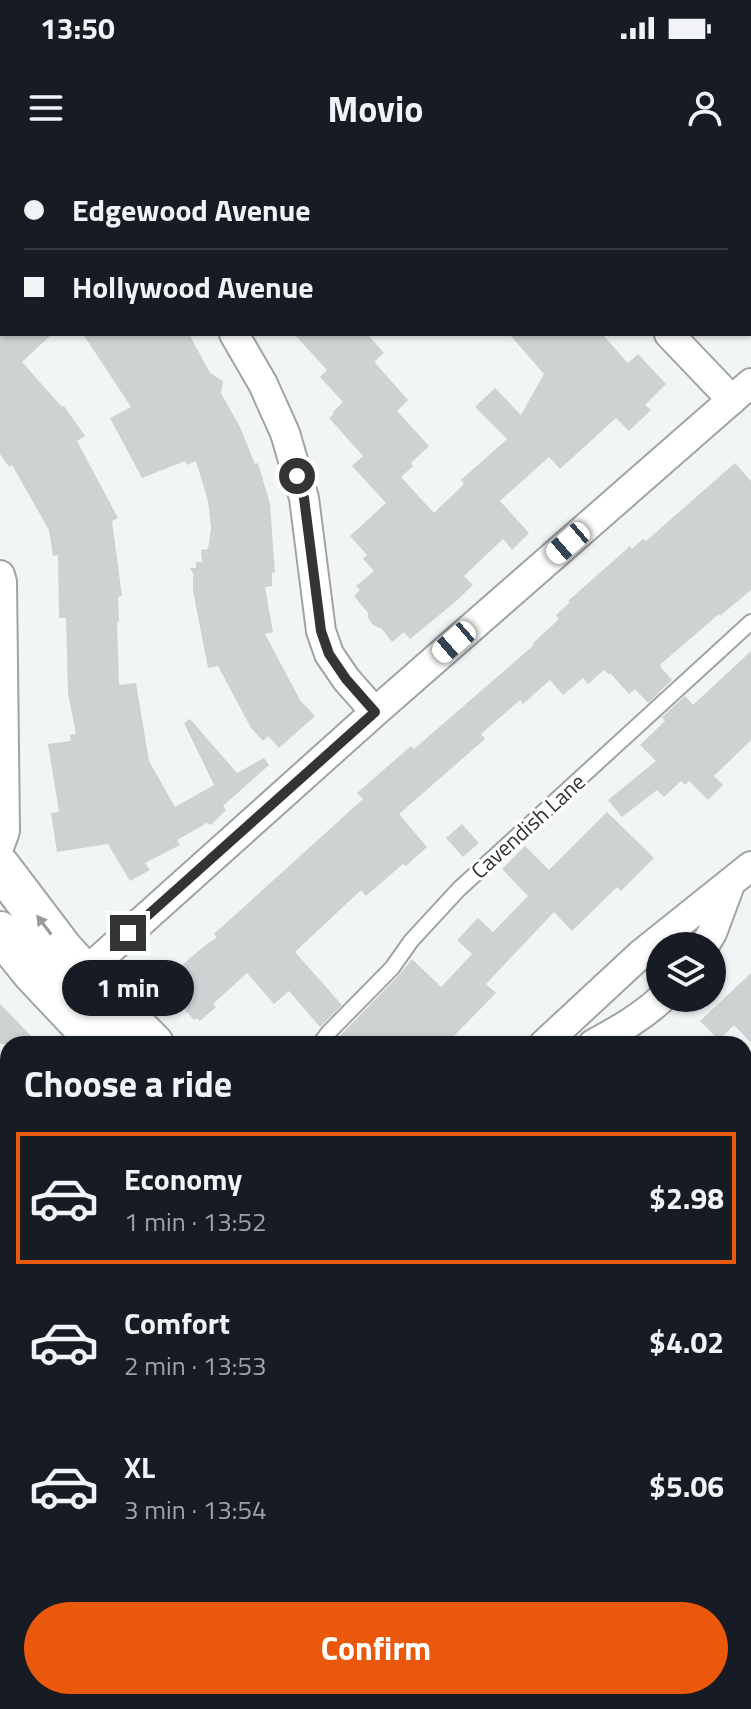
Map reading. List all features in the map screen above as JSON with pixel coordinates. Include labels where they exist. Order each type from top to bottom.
[{"type":"main road","points":[[0,867],[63,950],[71,987],[96,1036]]},
{"type":"main road","points":[[0,932],[33,973],[71,987],[141,1036]]},
{"type":"street","points":[[235,336],[263,384],[285,433],[304,498],[321,631],[329,654],[375,712]]},
{"type":"street","points":[[71,987],[375,712],[742,392],[672,336]]},
{"type":"street","points":[[0,575],[5,831],[0,845]]},
{"type":"street","points":[[712,932],[741,874]]},
{"type":"street","points":[[553,1036],[641,954],[741,874]]},
{"type":"street","points":[[606,1036],[646,1011]]},
{"type":"lane","name":"Cavendish Lane","points":[[326,1036],[392,968],[411,941],[459,889],[751,622]]},
{"type":"building","points":[[0,336],[50,336],[22,362],[64,406],[85,436],[77,441],[118,518],[112,521],[122,596],[118,597],[117,622],[119,685],[136,683],[149,761],[175,807],[214,785],[184,723],[190,719],[237,773],[264,758],[269,765],[223,806],[226,810],[211,825],[207,823],[177,840],[180,845],[145,863],[150,870],[130,881],[108,844],[57,852],[51,813],[59,812],[48,744],[71,741],[70,735],[76,734],[68,694],[66,618],[59,618],[58,555],[53,556],[49,530],[12,465],[9,467],[0,454]]},
{"type":"building","points":[[84,336],[190,336],[210,373],[223,381],[221,393],[240,427],[255,464],[258,463],[270,504],[275,572],[272,573],[272,586],[265,587],[273,632],[265,634],[300,700],[315,716],[279,748],[268,736],[263,741],[251,728],[218,666],[208,668],[193,591],[194,575],[190,568],[196,568],[196,562],[202,562],[201,550],[208,549],[211,528],[208,501],[196,461],[187,465],[185,461],[142,478],[110,418],[131,407]]},
{"type":"building","points":[[296,336],[369,336],[384,353],[375,361],[376,364],[408,400],[397,411],[429,446],[401,477],[434,513],[464,484],[461,480],[507,439],[475,407],[495,388],[521,415],[544,374],[511,336],[604,336],[628,363],[638,354],[666,384],[645,405],[651,410],[629,431],[616,418],[560,469],[549,457],[500,501],[529,533],[512,550],[503,539],[464,576],[473,585],[454,603],[410,639],[404,632],[392,642],[382,629],[373,625],[354,596],[360,590],[356,586],[374,571],[363,559],[367,555],[350,536],[386,503],[352,466],[363,456],[329,418],[343,402],[320,377],[327,370]]},
{"type":"building","points":[[735,463],[751,481],[751,590],[662,663],[660,666],[672,680],[648,703],[635,689],[629,694],[604,670],[588,684],[583,678],[563,695],[550,680],[523,704],[520,700],[481,734],[485,739],[399,814],[427,847],[366,896],[361,890],[295,952],[342,1005],[320,1027],[289,991],[274,1004],[247,973],[213,1004],[216,1007],[200,1021],[197,1018],[194,1020],[166,989],[169,987],[164,981],[217,937],[214,934],[363,799],[357,793],[411,746],[414,749],[534,645],[559,619],[556,615],[568,601],[630,546],[632,549],[643,539],[646,541]]},
{"type":"building","points":[[751,651],[751,740],[714,776],[723,785],[708,800],[689,781],[685,785],[681,781],[664,797],[657,790],[622,817],[608,800],[656,761],[640,745],[665,721],[662,717],[685,696],[693,705]]},
{"type":"building","points":[[607,812],[654,858],[621,891],[617,887],[572,931],[554,912],[486,984],[496,993],[454,1036],[340,1036],[412,959],[441,987],[472,954],[457,940],[478,918],[493,932],[528,896],[502,869],[525,846],[549,870]]},
{"type":"building","points":[[462,824],[479,843],[463,857],[446,838]]},
{"type":"building","points":[[751,973],[751,1036],[744,1036],[734,1025],[723,1036],[715,1036],[700,1021],[710,1012],[726,1012],[726,997]]},
{"type":"building","points":[[0,1004],[31,1036],[0,1036]]},
{"type":"route","points":[[128,933],[375,712],[329,654],[321,631],[304,498],[297,476]]}]
